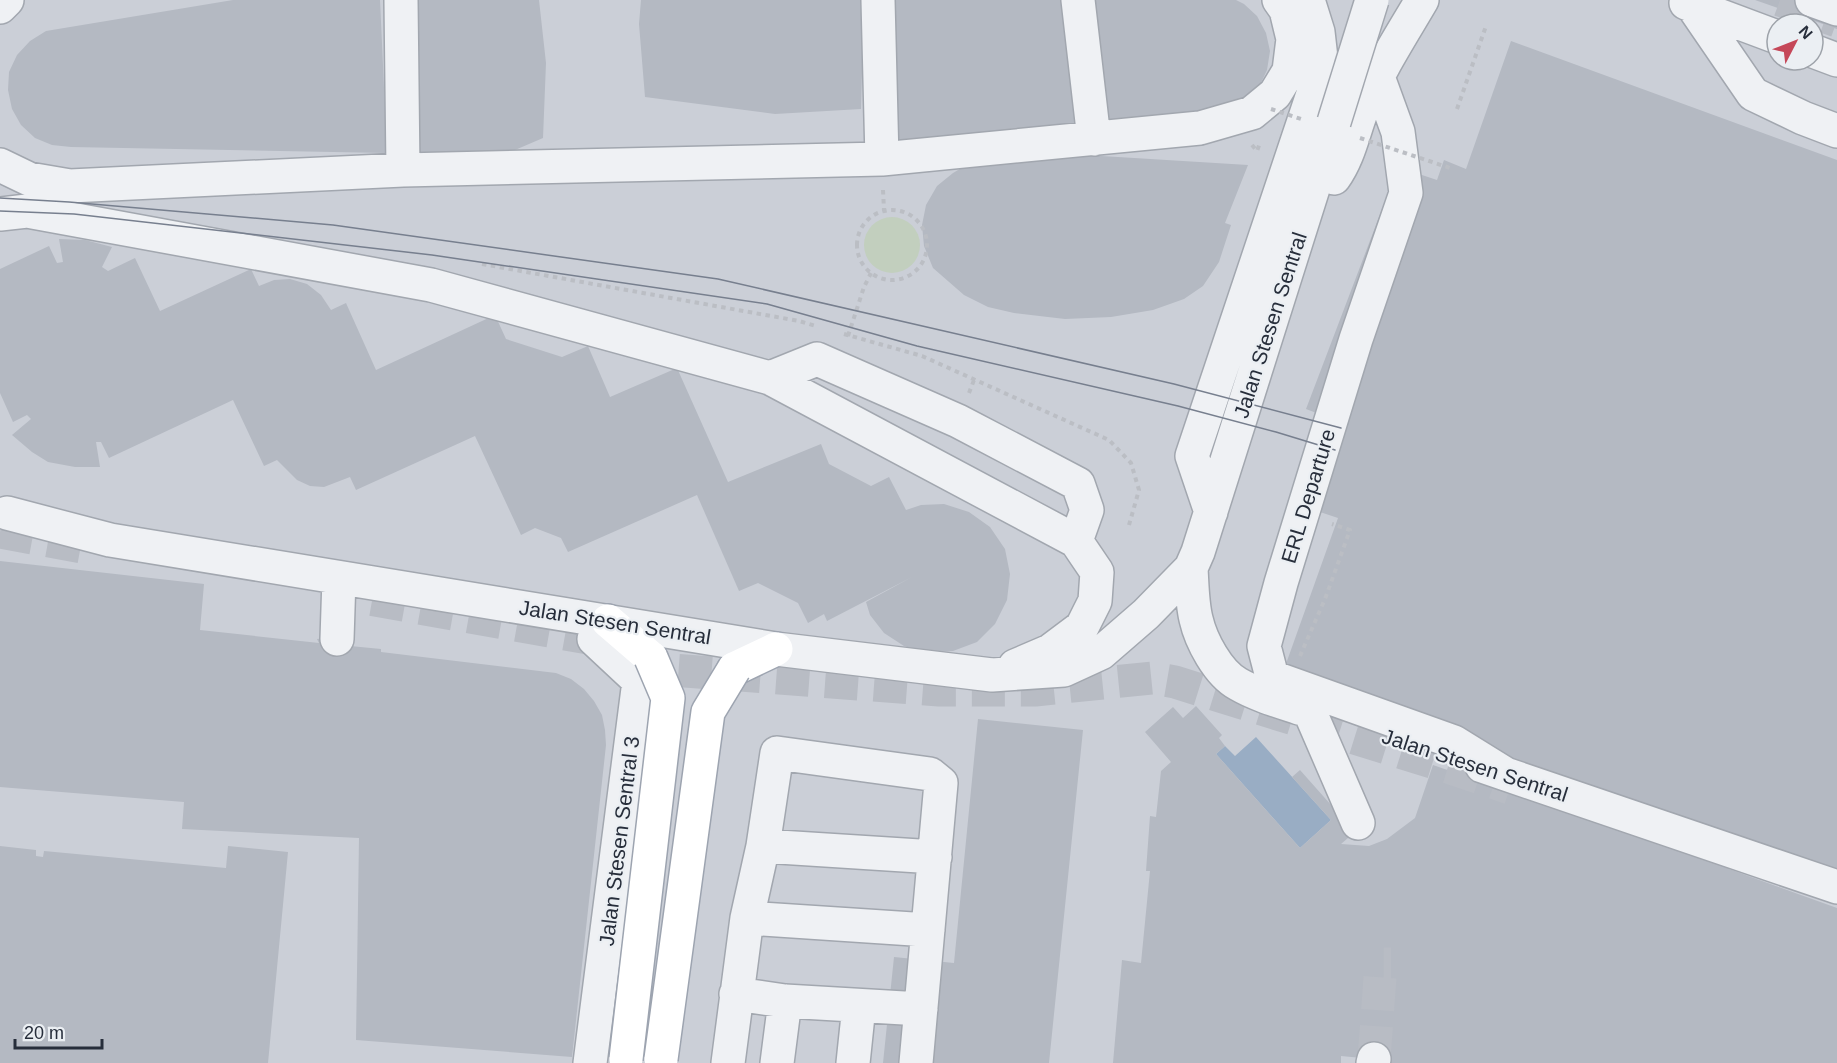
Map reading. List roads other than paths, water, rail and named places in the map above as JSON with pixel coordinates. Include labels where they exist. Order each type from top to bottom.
[{"type":"main road","points":[[601,630],[651,658],[668,698],[626,1061]]},
{"type":"main road","points":[[661,1061],[708,712],[734,669],[776,649]]},
{"type":"street","points":[[0,8],[7,0]]},
{"type":"street","points":[[400,0],[403,170]]},
{"type":"street","points":[[878,0],[882,159]]},
{"type":"street","points":[[1078,0],[1094,139]]},
{"type":"street","points":[[0,165],[29,179],[70,186],[403,170],[882,159],[1200,128],[1252,113],[1275,94],[1290,71],[1293,39],[1286,10],[1279,0]]},
{"type":"street","points":[[1211,512],[1192,456],[1322,67],[1318,32],[1308,0]]},
{"type":"street","name":"Jalan Stesen Sentral","points":[[3,510],[110,540],[339,578],[601,630],[992,675],[1064,670],[1101,653],[1146,615],[1191,568],[1211,512],[1372,0]]},
{"type":"street","name":"Jalan Stesen Sentral","points":[[1304,219],[1344,164],[1362,111],[1378,77],[1422,0]]},
{"type":"street","points":[[1812,0],[1837,9]]},
{"type":"street","points":[[1685,3],[1765,33]]},
{"type":"street","points":[[1685,3],[1754,94],[1803,118],[1837,131]]},
{"type":"street","name":"ERL Departure","points":[[1378,77],[1398,132],[1407,193],[1356,339],[1281,583],[1264,646],[1272,676],[1454,742],[1504,773]]},
{"type":"street","points":[[0,214],[27,212],[431,285],[770,378],[1076,541],[1097,572],[1095,602],[1082,627],[1050,651],[992,675]]},
{"type":"street","points":[[770,378],[816,359],[958,421],[1078,484],[1088,510],[1076,541]]},
{"type":"street","name":"Jalan Stesen Sentral","points":[[1191,568],[1196,619],[1207,646],[1220,668],[1236,683],[1261,696],[1504,773],[1837,887]]},
{"type":"street","points":[[337,639],[339,578]]},
{"type":"street","name":"Jalan Stesen Sentral 3","points":[[590,1063],[639,681],[601,630]]},
{"type":"street","points":[[1310,712],[1358,823]]},
{"type":"street","points":[[728,1063],[747,918],[763,846],[777,753],[930,774],[941,783],[916,1063]]},
{"type":"street","points":[[763,846],[934,857]]},
{"type":"street","points":[[747,918],[928,930]]},
{"type":"street","points":[[736,994],[784,1001],[921,1009]]},
{"type":"street","points":[[777,1063],[784,1001]]},
{"type":"street","points":[[853,1063],[859,1006]]},
{"type":"water","points":[[1256,737],[1331,820],[1300,848],[1216,754],[1225,746],[1235,756]]},
{"type":"tunnel","points":[[1780,0],[1837,21]]},
{"type":"tunnel","points":[[0,532],[93,549]]},
{"type":"tunnel","points":[[324,591],[594,639]]},
{"type":"tunnel","points":[[645,702],[647,696],[672,670],[939,690],[1035,690],[1152,678],[1175,682],[1510,788]]},
{"type":"tunnel","points":[[1374,1059],[1381,964],[1391,964]]},
{"type":"tram line","points":[[0,198],[333,225],[718,279],[1174,384],[1341,428]]},
{"type":"tram line","points":[[0,211],[74,214],[432,255],[767,304],[917,346],[1178,406],[1335,450]]}]
